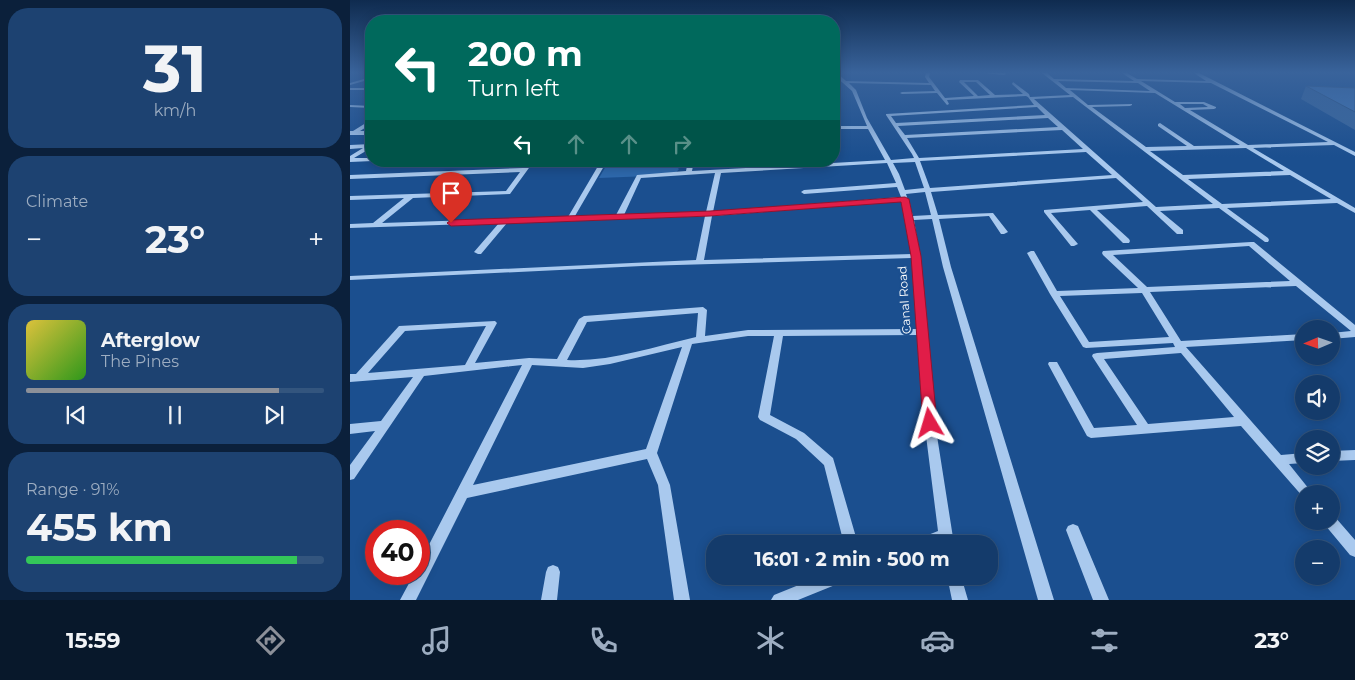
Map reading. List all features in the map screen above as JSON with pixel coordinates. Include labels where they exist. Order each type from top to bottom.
[{"type":"street","name":"Canal Road","points":[[859,101],[870,127],[890,160],[910,218],[916,256],[927,404],[945,535]]},
{"type":"street","points":[[945,101],[952,110]]},
{"type":"street","points":[[1032,101],[1180,232]]},
{"type":"street","points":[[1081,101],[1265,240]]},
{"type":"street","points":[[1170,101],[1355,211]]},
{"type":"street","points":[[1250,101],[1355,154]]},
{"type":"street","points":[[1174,103],[1204,103],[1214,108],[1184,109]]},
{"type":"street","points":[[1088,106],[1130,105]]},
{"type":"street","points":[[350,106],[365,107]]},
{"type":"street","points":[[1038,106],[888,114],[916,159],[927,190],[947,267],[1046,600]]},
{"type":"street","points":[[895,125],[1050,116]]},
{"type":"street","points":[[352,133],[365,125]]},
{"type":"street","points":[[1160,125],[1194,148]]},
{"type":"street","points":[[840,128],[870,127]]},
{"type":"street","points":[[903,137],[1064,128]]},
{"type":"street","points":[[352,133],[365,133]]},
{"type":"street","points":[[1145,149],[1336,144]]},
{"type":"street","points":[[350,147],[365,146]]},
{"type":"street","points":[[350,159],[365,150]]},
{"type":"street","points":[[840,163],[1088,150]]},
{"type":"street","points":[[350,159],[365,160]]},
{"type":"street","points":[[350,198],[508,193],[527,167]]},
{"type":"street","points":[[570,219],[600,167]]},
{"type":"street","points":[[688,174],[690,167]]},
{"type":"street","points":[[619,217],[639,176],[790,167]]},
{"type":"street","points":[[350,177],[525,170]]},
{"type":"street","points":[[699,262],[718,172]]},
{"type":"street","points":[[1181,177],[1291,173]]},
{"type":"street","points":[[350,226],[710,214],[902,192],[1118,176]]},
{"type":"street","points":[[804,192],[902,192]]},
{"type":"street","points":[[375,225],[411,196]]},
{"type":"street","points":[[1154,209],[1338,200]]},
{"type":"street","points":[[1074,244],[1046,211],[1148,204]]},
{"type":"street","points":[[1092,208],[1126,241]]},
{"type":"street","points":[[910,218],[991,214],[1004,232]]},
{"type":"street","points":[[478,252],[505,221]]},
{"type":"street","points":[[1299,485],[1178,345],[1144,289],[1106,253],[1251,244],[1355,330]]},
{"type":"street","points":[[1031,253],[1086,345],[1178,345],[1295,338]]},
{"type":"street","points":[[350,278],[699,262],[916,256]]},
{"type":"street","points":[[1054,294],[1298,283]]},
{"type":"street","points":[[560,363],[584,319],[703,310],[694,341],[651,453],[664,485],[682,600]]},
{"type":"street","points":[[354,378],[402,328],[492,322],[468,368]]},
{"type":"street","points":[[354,378],[421,373],[529,361],[583,364],[610,361],[694,341],[748,333],[922,332]]},
{"type":"street","points":[[779,333],[764,416],[800,436],[829,462],[848,535]]},
{"type":"street","points":[[1340,335],[1355,334]]},
{"type":"street","points":[[1145,428],[1097,356],[1178,345]]},
{"type":"street","points":[[408,600],[529,361]]},
{"type":"street","points":[[1053,364],[1091,433],[1244,421]]},
{"type":"street","points":[[350,475],[421,373]]},
{"type":"street","points":[[350,429],[384,425]]},
{"type":"street","points":[[462,493],[651,453]]},
{"type":"street","points":[[1340,455],[1355,454]]},
{"type":"street","points":[[1278,460],[1295,459]]},
{"type":"street","points":[[1073,530],[1100,600]]},
{"type":"street","points":[[1338,530],[1355,550]]},
{"type":"street","points":[[550,600],[553,572]]},
{"type":"street","points":[[779,600],[817,585]]},
{"type":"street","points":[[956,585],[960,600]]},
{"type":"shaded area","points":[[605,167],[676,167],[679,169],[674,175],[599,178]]},
{"type":"building","points":[[1334,101],[1355,101],[1355,112]]},
{"type":"route","points":[[451,223],[710,214],[905,199],[916,256],[930,423]]}]
